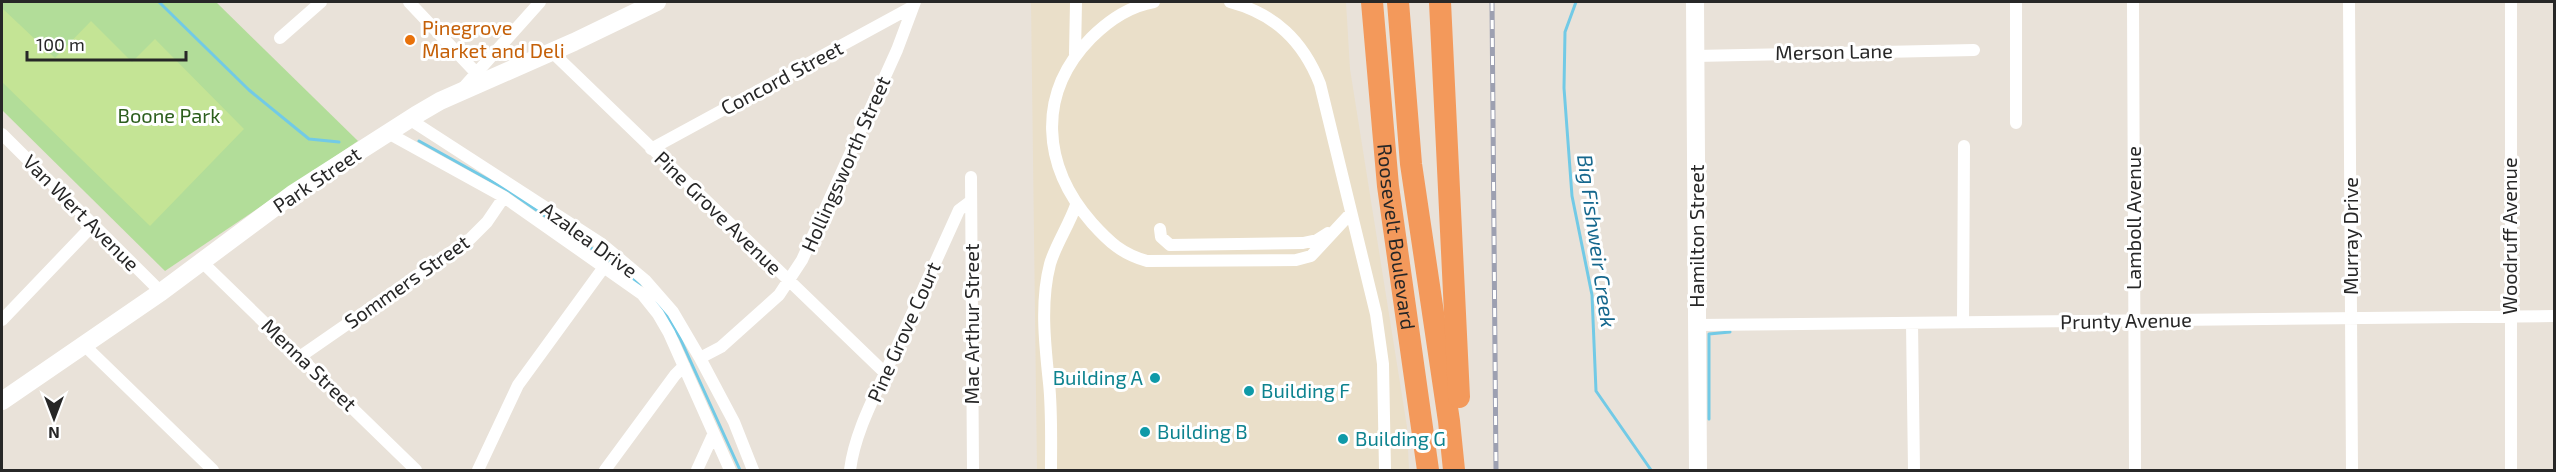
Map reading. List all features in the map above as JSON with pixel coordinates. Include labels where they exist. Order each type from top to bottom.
[{"type":"highway","name":"Roosevelt Boulevard","points":[[1372,2],[1377,82],[1388,186],[1428,471]]},
{"type":"highway","name":"Roosevelt Boulevard","points":[[1398,2],[1411,164],[1449,421],[1454,471]]},
{"type":"highway","points":[[1440,2],[1459,402],[1459,471]]},
{"type":"street","points":[[280,38],[321,2]]},
{"type":"street","points":[[409,2],[480,77],[540,2]]},
{"type":"street","name":"Park Street","points":[[2,401],[161,292],[294,193],[409,119],[462,90],[480,77],[552,52],[657,2]]},
{"type":"street","points":[[1075,54],[1076,2]]},
{"type":"street","points":[[1154,2],[1136,7],[1101,28],[1075,54],[1066,68],[1056,95],[1052,132],[1057,161],[1076,205],[1112,245],[1128,255],[1147,261],[1296,260],[1311,256],[1351,213]]},
{"type":"street","points":[[1230,2],[1263,14],[1291,35],[1303,49],[1315,70],[1325,99],[1382,347],[1384,471]]},
{"type":"street","name":"Hamilton Street","points":[[1695,2],[1698,471]]},
{"type":"street","points":[[2016,2],[2016,123]]},
{"type":"street","name":"Lamboll Avenue","points":[[2133,2],[2135,471]]},
{"type":"street","name":"Murray Drive","points":[[2349,2],[2352,471]]},
{"type":"street","name":"Woodruff Avenue","points":[[2511,2],[2511,471]]},
{"type":"street","name":"Concord Street","points":[[651,149],[914,4]]},
{"type":"street","name":"Hollingsworth Street","points":[[700,358],[721,347],[779,295],[790,281],[802,260],[897,50],[914,4]]},
{"type":"street","name":"Merson Lane","points":[[1695,56],[1974,50]]},
{"type":"street","name":"Pine Grove Avenue","points":[[552,52],[885,373]]},
{"type":"street","name":"Azalea Drive","points":[[409,119],[602,244],[645,280],[673,312],[700,358],[734,422],[753,471]]},
{"type":"street","name":"Azalea Drive","points":[[388,133],[504,197],[642,294],[658,314],[684,366],[730,471]]},
{"type":"street","name":"Van Wert Avenue","points":[[2,134],[161,292]]},
{"type":"street","points":[[1963,322],[1964,146]]},
{"type":"street","name":"Mac Arthur Street","points":[[971,177],[973,471]]},
{"type":"street","name":"Sommers Street","points":[[301,356],[470,238],[487,222],[504,197]]},
{"type":"street","name":"Pine Grove Court","points":[[850,471],[859,432],[885,373],[959,210],[971,201]]},
{"type":"street","points":[[1051,471],[1049,381],[1044,355],[1045,295],[1050,262],[1076,205]]},
{"type":"street","points":[[2,320],[94,224]]},
{"type":"street","points":[[1160,229],[1161,237],[1170,244],[1303,243],[1317,240],[1336,228]]},
{"type":"street","name":"Menna Street","points":[[201,261],[301,356],[416,471]]},
{"type":"street","points":[[478,471],[518,385],[604,267]]},
{"type":"street","name":"Prunty Avenue","points":[[1697,325],[2554,316]]},
{"type":"street","points":[[1912,323],[1914,471]]},
{"type":"street","points":[[84,345],[213,471]]},
{"type":"street","points":[[605,471],[684,366]]},
{"type":"street","points":[[697,471],[713,435]]},
{"type":"shaded area","points":[[1031,2],[1346,2],[1350,69],[1407,427],[1409,470],[1037,470]]},
{"type":"green space","name":"Boone Park","points":[[2,2],[216,2],[358,141],[165,271],[2,110]]},
{"type":"green space","points":[[2,8],[55,58],[91,21],[132,62],[155,39],[244,129],[150,226],[2,82]]},
{"type":"waterway","points":[[159,2],[249,90],[309,139],[339,142]]},
{"type":"waterway","name":"Big Fishweir Creek","points":[[1576,2],[1565,32],[1564,88],[1572,196],[1592,295],[1596,391],[1651,470]]},
{"type":"waterway","points":[[419,141],[509,191],[627,273],[640,286]]},
{"type":"waterway","points":[[655,301],[662,308],[680,338],[740,470]]},
{"type":"waterway","points":[[1709,419],[1709,334],[1730,332]]},
{"type":"railway","points":[[1492,2],[1496,470]]},
{"type":"place","name":"Pinegrove Market and Deli","points":[[410,40]]},
{"type":"place","name":"Building A","points":[[1155,378]]},
{"type":"place","name":"Building F","points":[[1249,391]]},
{"type":"place","name":"Building B","points":[[1145,432]]},
{"type":"place","name":"Building G","points":[[1343,439]]}]
